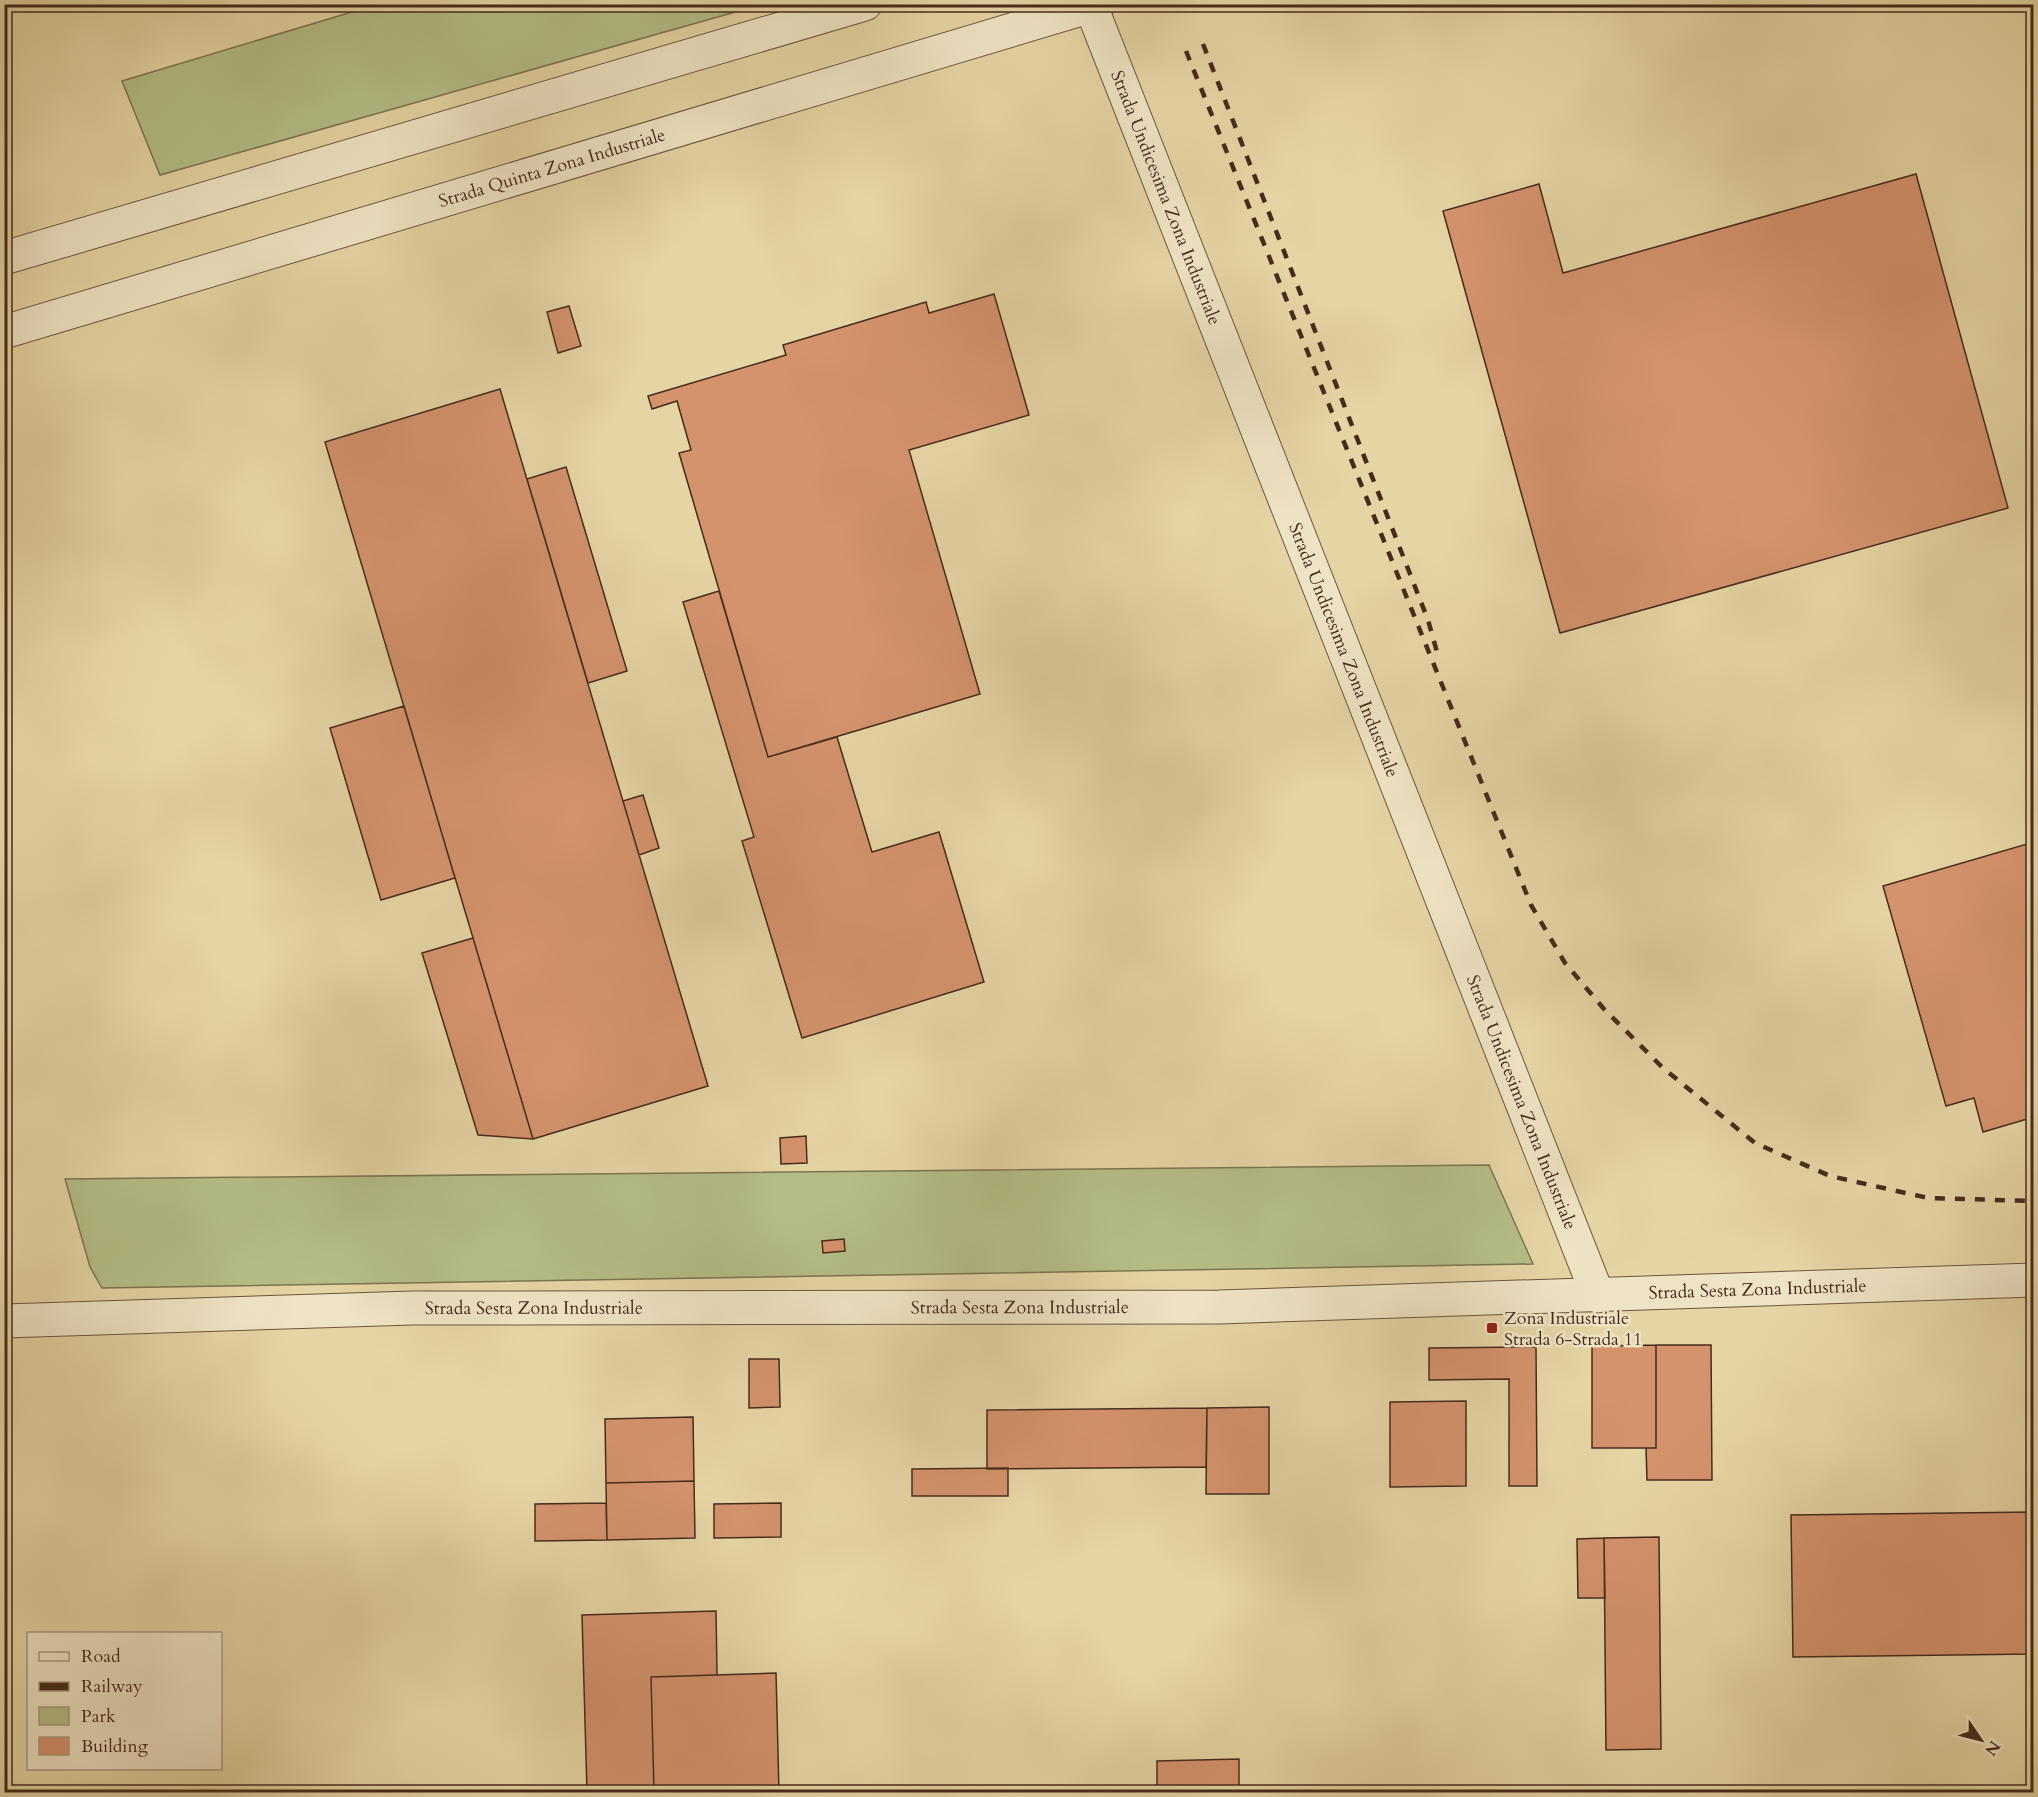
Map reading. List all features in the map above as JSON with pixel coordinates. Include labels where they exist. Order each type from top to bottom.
[{"type":"street","points":[[4,258],[865,4]]},
{"type":"street","name":"Strada Quinta Zona Industriale","points":[[4,332],[1093,5]]},
{"type":"street","name":"Strada Undicesima Zona Industriale","points":[[1093,5],[1598,1296]]},
{"type":"street","name":"Strada Sesta Zona Industriale","points":[[4,1321],[412,1308],[1219,1307],[2034,1280]]},
{"type":"green space","points":[[575,4],[577,9],[593,4],[760,5],[160,175],[122,81],[375,5]]},
{"type":"green space","points":[[1489,1165],[1533,1264],[102,1288],[90,1267],[65,1179]]},
{"type":"building","points":[[1916,174],[2008,508],[1560,633],[1443,211],[1539,184],[1563,273]]},
{"type":"building","points":[[994,294],[1029,415],[909,450],[980,694],[768,757],[679,453],[691,450],[677,401],[652,409],[648,396],[786,355],[783,345],[926,302],[929,313]]},
{"type":"building","points":[[569,306],[581,346],[558,353],[547,312]]},
{"type":"building","points":[[500,389],[708,1086],[533,1139],[325,442]]},
{"type":"building","points":[[566,467],[627,671],[588,683],[527,479]]},
{"type":"building","points":[[719,591],[768,757],[837,737],[872,852],[939,832],[984,982],[802,1038],[742,841],[754,837],[683,602]]},
{"type":"building","points":[[404,706],[455,878],[381,900],[330,728]]},
{"type":"building","points":[[643,795],[659,848],[639,855],[623,801]]},
{"type":"building","points":[[2034,842],[2034,1117],[1983,1132],[1974,1098],[1946,1106],[1883,886]]},
{"type":"building","points":[[473,938],[533,1139],[478,1135],[422,953]]},
{"type":"building","points":[[806,1136],[807,1163],[781,1164],[780,1138]]},
{"type":"building","points":[[844,1239],[845,1251],[823,1253],[822,1241]]},
{"type":"building","points":[[1656,1345],[1656,1448],[1592,1448],[1592,1346]]},
{"type":"building","points":[[1656,1345],[1711,1345],[1712,1480],[1647,1480],[1646,1448],[1656,1448]]},
{"type":"building","points":[[1536,1347],[1537,1486],[1509,1486],[1509,1379],[1429,1380],[1429,1348]]},
{"type":"building","points":[[749,1359],[779,1359],[780,1407],[749,1408]]},
{"type":"building","points":[[1466,1401],[1466,1486],[1390,1487],[1390,1402]]},
{"type":"building","points":[[1269,1407],[1269,1494],[1206,1494],[1207,1408]]},
{"type":"building","points":[[1207,1408],[1206,1467],[987,1469],[987,1410]]},
{"type":"building","points":[[693,1417],[694,1481],[606,1483],[605,1419]]},
{"type":"building","points":[[1008,1468],[1008,1496],[912,1496],[912,1469]]},
{"type":"building","points":[[694,1481],[695,1538],[607,1540],[606,1483]]},
{"type":"building","points":[[606,1503],[607,1540],[535,1541],[535,1504]]},
{"type":"building","points":[[781,1503],[781,1537],[714,1538],[714,1504]]},
{"type":"building","points":[[2034,1512],[2034,1654],[1793,1657],[1791,1515]]},
{"type":"building","points":[[1659,1537],[1661,1749],[1606,1750],[1604,1538]]},
{"type":"building","points":[[1604,1538],[1605,1598],[1578,1598],[1577,1539]]},
{"type":"building","points":[[716,1611],[717,1675],[651,1677],[654,1792],[587,1792],[582,1615]]},
{"type":"building","points":[[776,1673],[779,1792],[654,1792],[651,1677]]},
{"type":"building","points":[[1239,1759],[1239,1792],[1157,1792],[1157,1761]]},
{"type":"railway","points":[[1203,44],[1428,620],[1437,652]]},
{"type":"railway","points":[[1186,51],[1531,905],[1565,963],[1604,1009],[1663,1068],[1755,1143],[1830,1176],[1928,1198],[2034,1201]]},
{"type":"place","name":"Zona Industriale Strada 6-Strada 11","points":[[1492,1328]]}]
